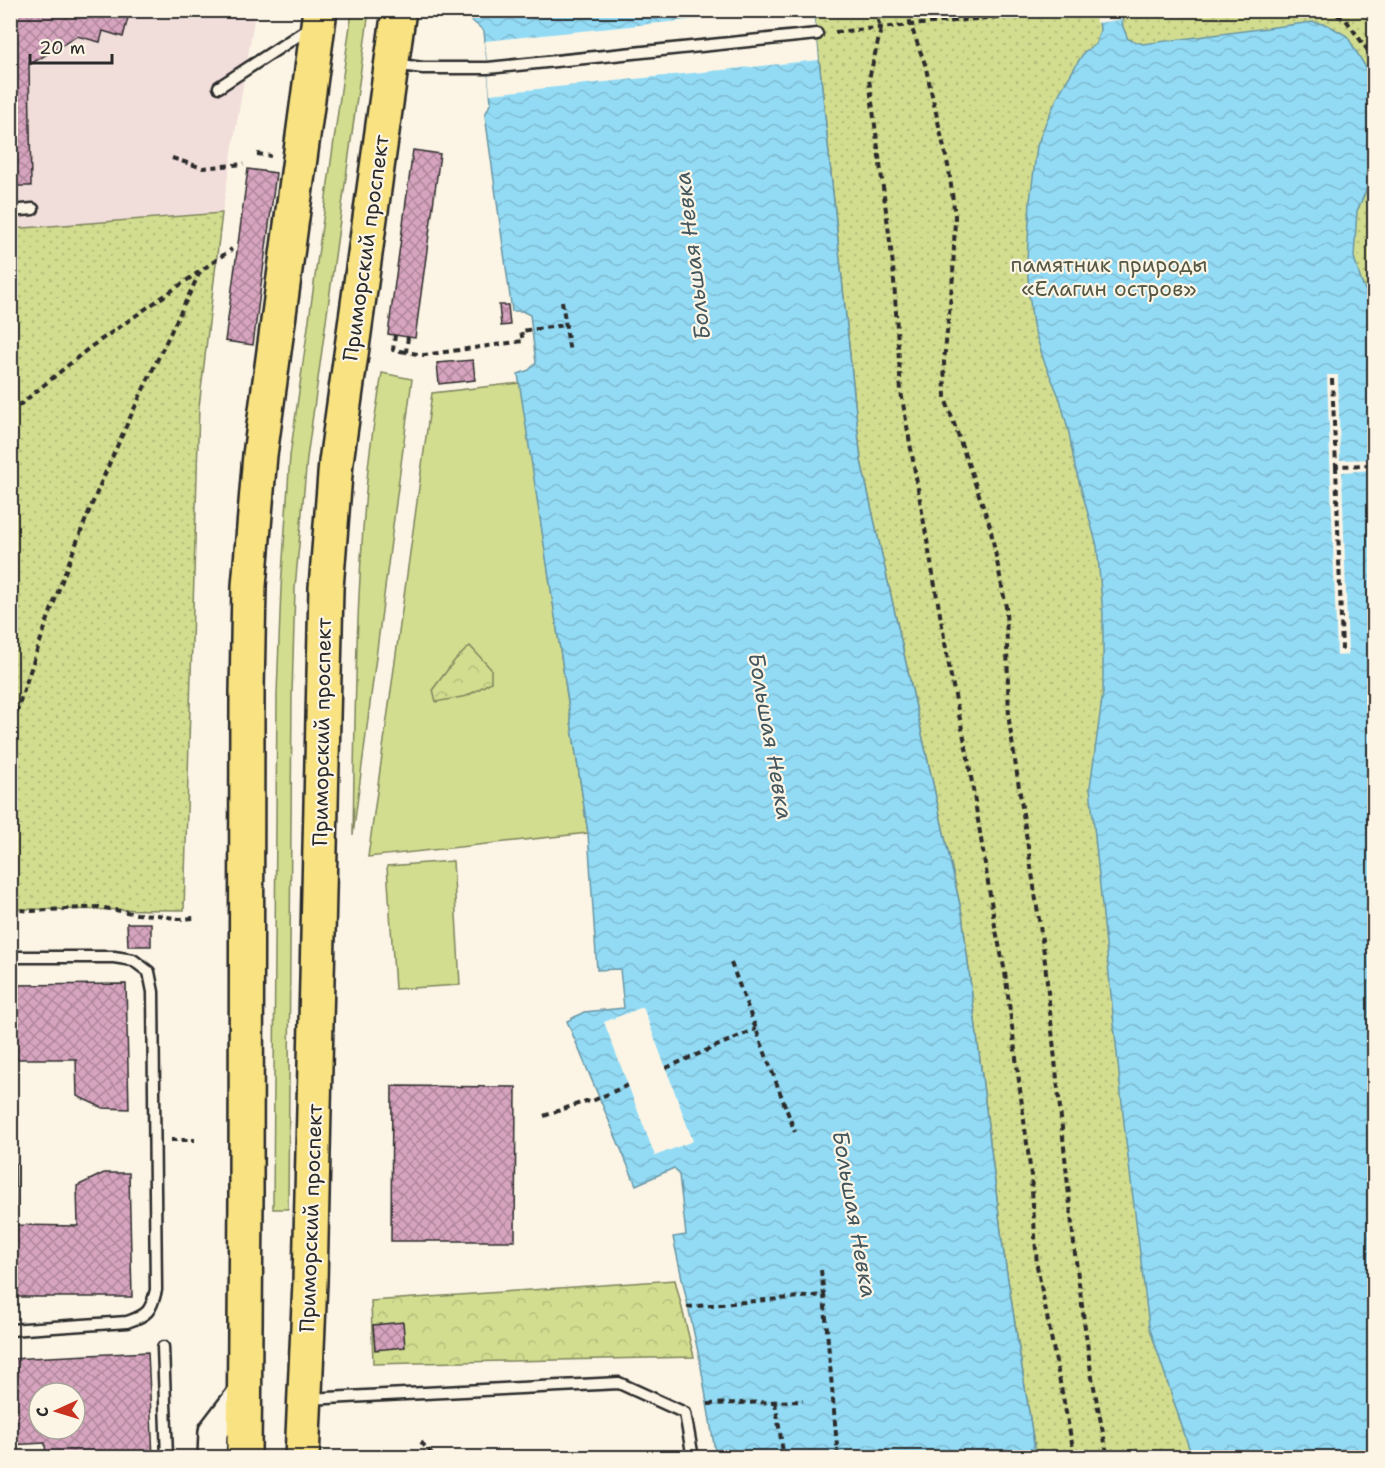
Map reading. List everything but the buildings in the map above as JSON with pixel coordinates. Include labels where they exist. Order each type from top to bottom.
[{"type":"main road","name":"Приморский проспект","points":[[302,1458],[310,1282],[326,588],[338,451],[399,10]]},
{"type":"main road","points":[[244,1458],[246,728],[249,586],[260,455],[320,16]]},
{"type":"street","points":[[212,1458],[213,1431],[245,1389]]},
{"type":"lane","points":[[219,87],[320,16]]},
{"type":"lane","points":[[392,64],[423,68],[488,68],[817,34]]},
{"type":"lane","points":[[10,211],[33,209]]},
{"type":"lane","points":[[10,957],[114,957],[133,960],[149,972],[153,992],[156,1290],[152,1306],[142,1317],[127,1322],[10,1330]]},
{"type":"lane","points":[[163,1347],[167,1458]]},
{"type":"lane","points":[[304,1399],[619,1383],[685,1413],[693,1458]]},
{"type":"path","points":[[873,10],[881,29],[869,79],[893,265],[901,392],[1005,972],[1031,1175],[1037,1266],[1075,1458]]},
{"type":"path","points":[[907,10],[925,64],[949,170],[955,216],[953,276],[944,361],[945,398],[990,526],[1006,607],[1010,721],[1044,953],[1075,1254],[1091,1372],[1108,1458]]},
{"type":"path","points":[[817,34],[1074,10]]},
{"type":"path","points":[[1328,10],[1346,20],[1374,59]]},
{"type":"path","points":[[172,158],[202,168],[244,164]]},
{"type":"path","points":[[10,413],[89,348],[232,249]]},
{"type":"path","points":[[10,733],[75,550],[114,452],[201,270]]},
{"type":"path","points":[[562,301],[570,353]]},
{"type":"path","points":[[395,335],[393,350],[424,355],[523,341],[521,331],[566,325]]},
{"type":"path","points":[[406,352],[408,337]]},
{"type":"path","points":[[1332,379],[1342,650]]},
{"type":"path","points":[[1336,466],[1374,465]]},
{"type":"path","points":[[10,909],[31,911],[99,907],[179,919],[195,918]]},
{"type":"path","points":[[731,963],[795,1132]]},
{"type":"path","points":[[666,1068],[756,1029]]},
{"type":"path","points":[[544,1116],[586,1101],[590,1102],[628,1085]]},
{"type":"path","points":[[822,1270],[838,1458]]},
{"type":"path","points":[[687,1307],[824,1295]]},
{"type":"path","points":[[776,1401],[784,1458]]},
{"type":"path","points":[[708,1404],[803,1401]]},
{"type":"path","points":[[421,1442],[435,1458]]},
{"type":"shaded area","points":[[248,10],[255,13],[222,213],[11,229],[11,11]]},
{"type":"green space","points":[[352,11],[369,11],[307,458],[295,588],[292,694],[288,1209],[273,1209],[277,694],[281,588],[290,456]]},
{"type":"green space","name":"памятник природы «Елагин остров»","points":[[814,11],[1374,11],[1374,1457],[1036,1457],[1003,1248],[962,914],[861,461]]},
{"type":"green space","points":[[222,213],[199,407],[184,910],[11,909],[11,229]]},
{"type":"green space","points":[[382,373],[412,379],[353,835],[361,560],[369,457]]},
{"type":"green space","points":[[520,383],[588,833],[368,857],[432,393]]},
{"type":"green space","points":[[470,646],[491,669],[491,682],[467,696],[436,702],[433,689],[455,660]]},
{"type":"green space","points":[[453,861],[460,985],[395,989],[387,866]]},
{"type":"green space","points":[[675,1280],[694,1357],[373,1364],[371,1301]]},
{"type":"water","name":"Большая Невка","points":[[470,11],[814,11],[861,461],[962,914],[1003,1248],[1036,1457],[716,1457],[700,1361],[673,1237],[686,1235],[679,1175],[674,1168],[636,1185],[567,1021],[584,1012],[624,1008],[620,969],[597,970],[588,833],[518,374],[529,370],[536,363],[530,315],[522,311],[512,311],[485,115],[491,102],[484,31],[470,19]]},
{"type":"water","points":[[1098,11],[1121,11],[1123,27],[1128,39],[1143,44],[1313,22],[1328,25],[1347,36],[1374,81],[1374,173],[1357,211],[1354,257],[1361,281],[1374,309],[1374,1457],[1192,1457],[1149,1326],[1125,1133],[1090,787],[1103,692],[1103,614],[1097,546],[1075,467],[1060,399],[1044,361],[1033,325],[1027,261],[1030,201],[1037,146],[1060,92],[1084,52],[1096,44],[1100,30]]},
{"type":"pier","points":[[1095,10],[1124,10],[1125,19],[1096,23]]},
{"type":"pier","points":[[775,11],[814,11],[819,60],[490,94],[485,41]]},
{"type":"pier","points":[[1327,375],[1338,375],[1340,460],[1374,459],[1374,470],[1342,472],[1348,655],[1337,656]]},
{"type":"pier","points":[[643,1007],[693,1141],[655,1156],[604,1022]]}]
